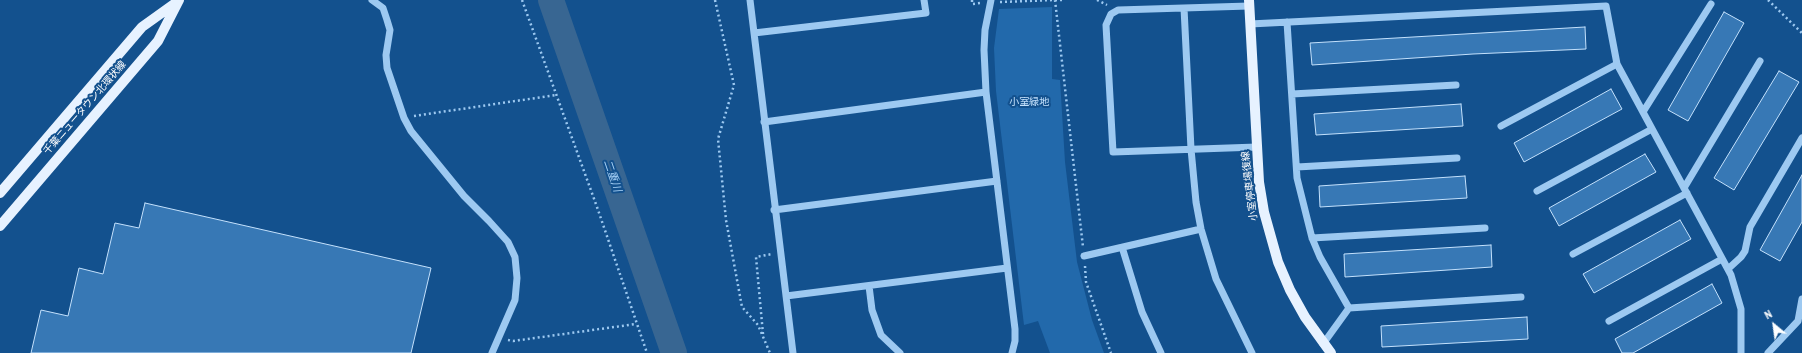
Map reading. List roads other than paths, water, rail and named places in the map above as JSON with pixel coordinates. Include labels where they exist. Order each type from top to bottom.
[{"type":"main road","name":"千葉ニュータウン北環状線","points":[[0,193],[142,27],[179,0]]},
{"type":"main road","name":"千葉ニュータウン北環状線","points":[[0,226],[158,41],[179,0]]},
{"type":"main road","name":"小室停車場復線","points":[[1249,3],[1259,182],[1264,212],[1278,262],[1297,304],[1323,344],[1331,353]]},
{"type":"street","points":[[372,0],[382,8],[390,30],[386,55],[387,68],[404,118],[411,130],[464,196],[508,242],[515,256],[517,278],[515,300],[492,353]]},
{"type":"street","points":[[750,0],[774,210],[793,353]]},
{"type":"street","points":[[754,33],[926,13],[924,0]]},
{"type":"street","points":[[990,1],[984,50],[986,92],[1015,329],[1015,341],[1012,353]]},
{"type":"street","points":[[1249,3],[1184,8],[1118,10],[1111,14],[1106,25],[1113,152],[1257,147]]},
{"type":"street","points":[[1643,112],[1711,4]]},
{"type":"street","points":[[1250,24],[1606,6],[1617,64],[1728,269],[1735,286],[1741,309],[1741,353]]},
{"type":"street","points":[[1184,8],[1196,202],[1216,279],[1252,353]]},
{"type":"street","points":[[1287,22],[1297,178],[1312,238],[1320,257],[1349,308]]},
{"type":"street","points":[[1573,254],[1685,190],[1760,61]]},
{"type":"street","points":[[1501,126],[1617,64]]},
{"type":"street","points":[[1292,94],[1456,85]]},
{"type":"street","points":[[764,122],[986,92]]},
{"type":"street","points":[[1537,191],[1652,129]]},
{"type":"street","points":[[1728,269],[1741,257],[1745,250],[1750,227],[1802,138]]},
{"type":"street","points":[[1296,167],[1457,158]]},
{"type":"street","points":[[774,210],[997,181]]},
{"type":"street","points":[[1312,238],[1485,228]]},
{"type":"street","points":[[1084,256],[1202,229]]},
{"type":"street","points":[[1122,247],[1142,312],[1161,353]]},
{"type":"street","points":[[1609,321],[1722,259]]},
{"type":"street","points":[[786,296],[1008,268]]},
{"type":"street","points":[[870,286],[872,310],[881,335],[900,353]]},
{"type":"street","points":[[1349,308],[1521,297]]},
{"type":"street","points":[[1768,353],[1798,321],[1802,310],[1802,299]]},
{"type":"street","points":[[1323,344],[1349,308]]},
{"type":"waterway","name":"二重川","points":[[551,0],[674,353]]},
{"type":"park label","name":"小室緑地","points":[[1029,102]]}]
